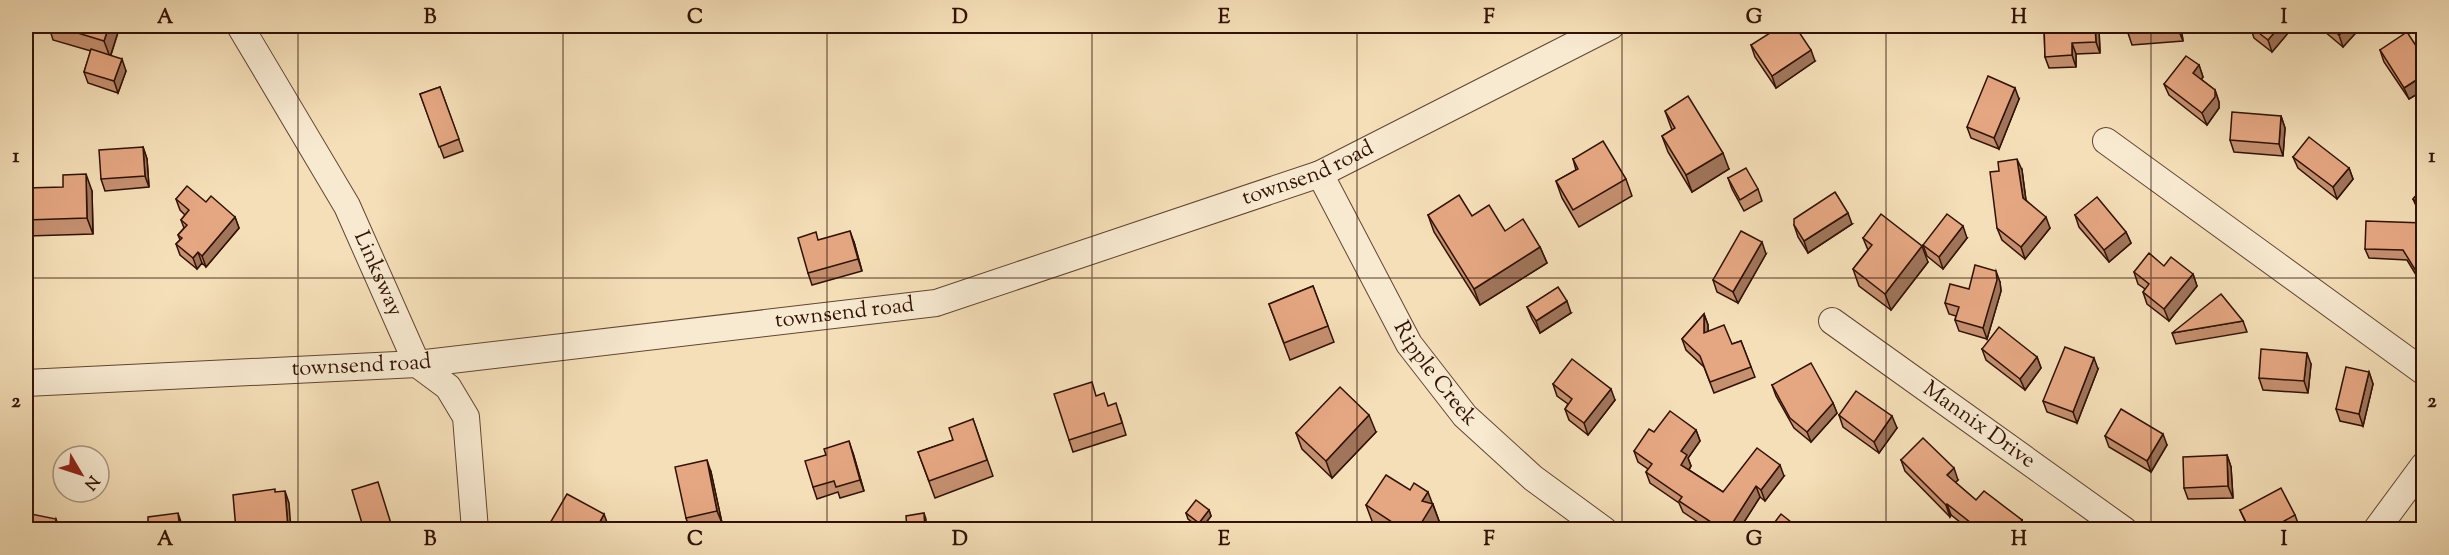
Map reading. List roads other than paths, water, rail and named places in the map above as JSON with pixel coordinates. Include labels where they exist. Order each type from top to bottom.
[{"type":"street","name":"Linksway","points":[[240,26],[346,206],[417,364],[448,387],[466,417],[475,530]]},
{"type":"street","name":"townsend road","points":[[26,383],[417,364],[936,303],[1320,174],[1611,26]]},
{"type":"street","points":[[2106,141],[2424,372]]},
{"type":"street","name":"Ripple Creek","points":[[1320,174],[1409,344],[1465,416],[1533,478],[1604,530]]},
{"type":"street","name":"Mannix Drive","points":[[1832,321],[2124,530]]},
{"type":"street","points":[[2376,530],[2424,465]]}]
